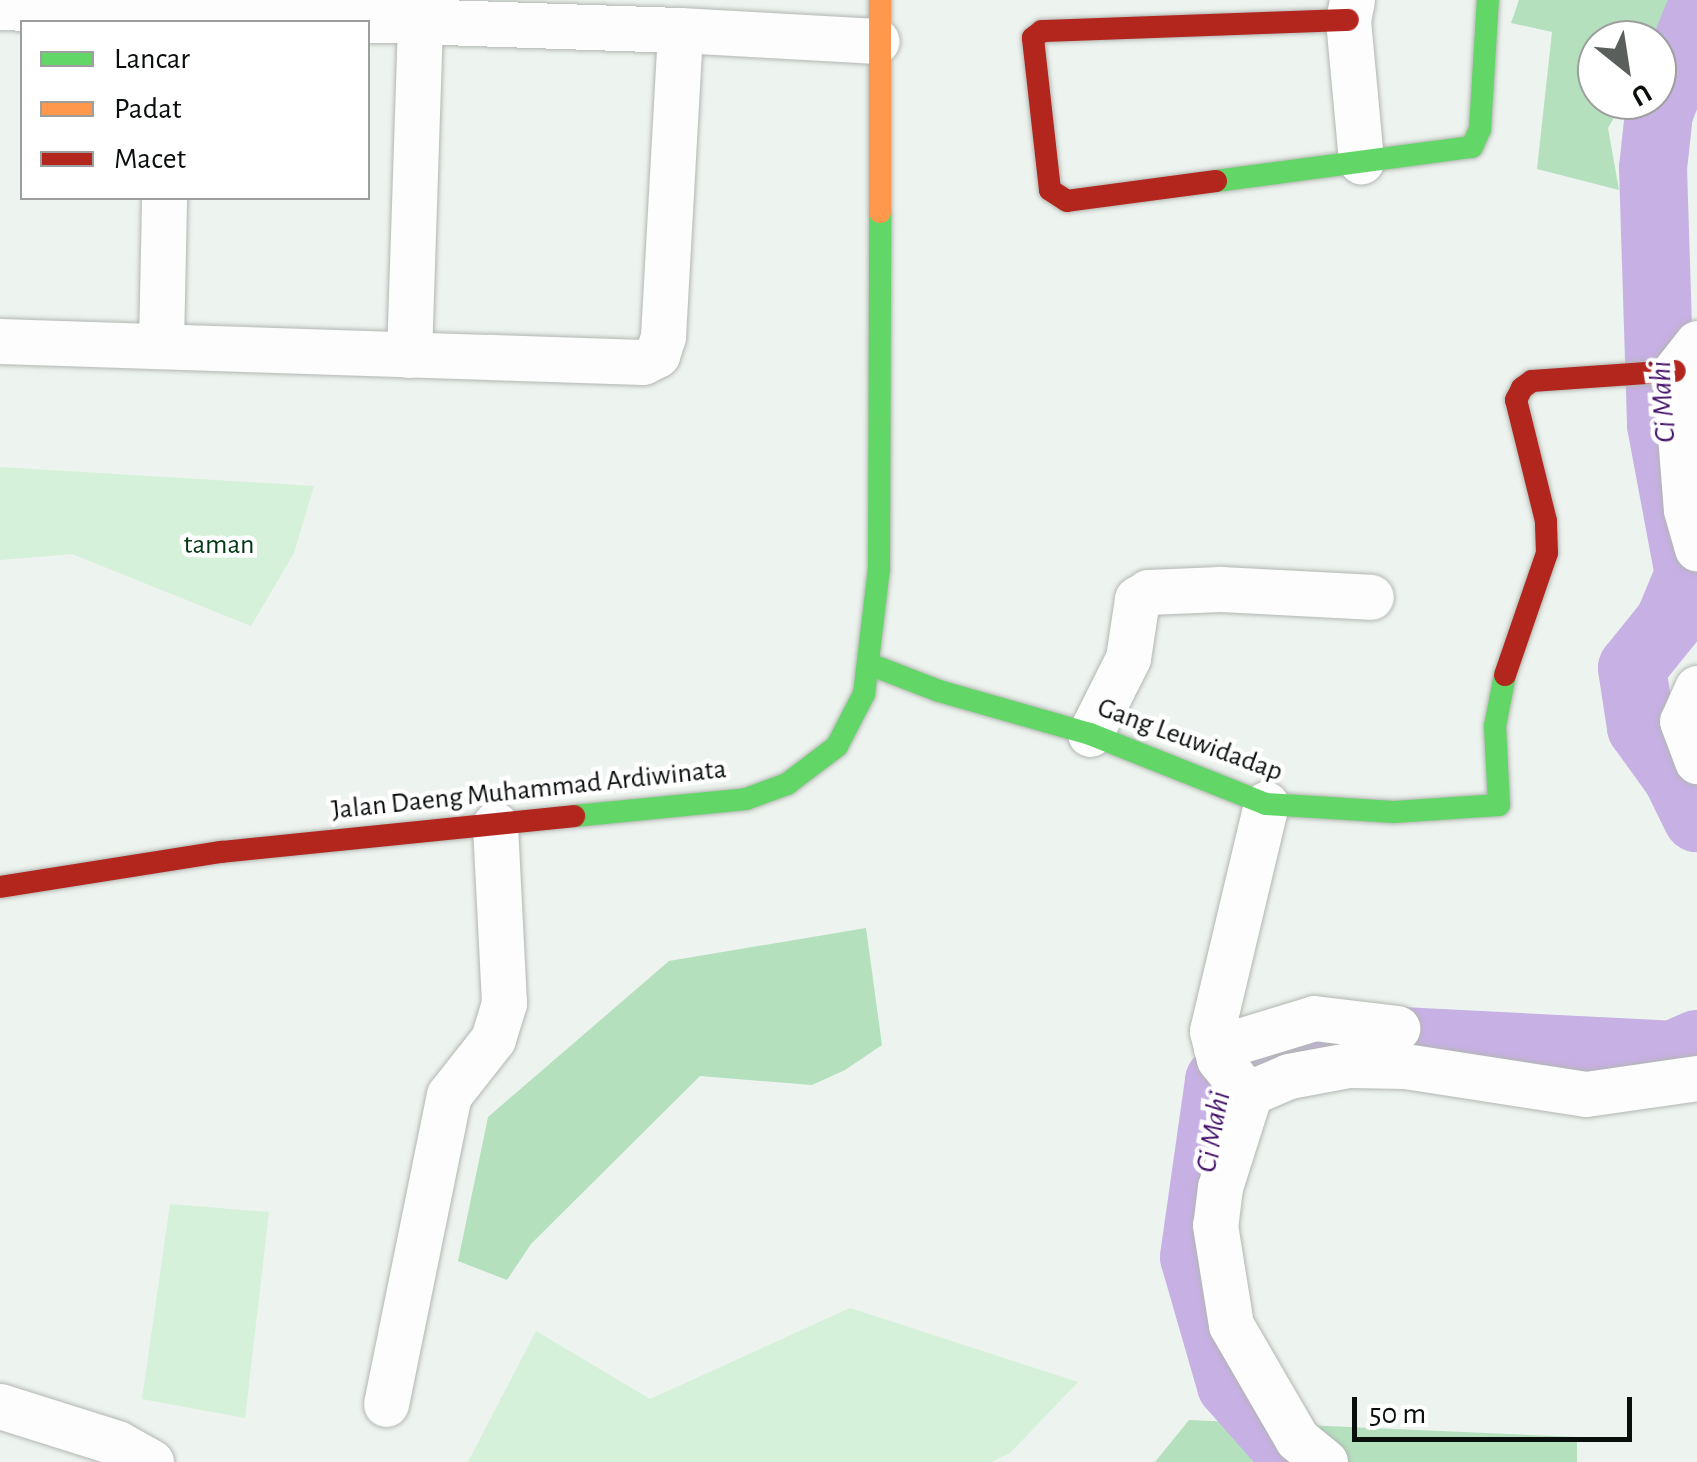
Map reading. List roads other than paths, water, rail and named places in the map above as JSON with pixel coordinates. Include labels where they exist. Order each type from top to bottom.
[{"type":"street","points":[[1361,161],[1350,10],[1210,11],[1042,31],[1033,38],[1050,190],[1067,201],[1472,147],[1480,129],[1488,0]]},
{"type":"street","points":[[0,6],[169,18],[422,11],[680,30],[879,21]]},
{"type":"street","points":[[410,355],[422,11]]},
{"type":"street","name":"Jalan Daeng Muhammad Ardiwinata","points":[[0,887],[239,850],[746,799],[786,784],[837,746],[860,707],[869,664],[879,568],[879,21]]},
{"type":"street","points":[[0,341],[642,362],[657,355],[663,336],[680,30]]},
{"type":"street","points":[[160,345],[164,200]]},
{"type":"street","points":[[1686,357],[1686,510],[1697,548]]},
{"type":"street","name":"Gang Leuwidadap","points":[[869,664],[938,691],[1090,734],[1266,804],[1394,812],[1499,805],[1496,726],[1506,670],[1547,553],[1543,505],[1516,400],[1532,380],[1624,374],[1686,357]]},
{"type":"street","points":[[1090,734],[1128,658],[1137,600],[1148,592],[1220,590],[1371,597]]},
{"type":"street","points":[[1697,688],[1682,722],[1697,761]]},
{"type":"street","points":[[1266,804],[1212,1031],[1231,1072],[1215,1225],[1230,1325],[1296,1439],[1324,1462]]},
{"type":"street","points":[[386,1404],[449,1095],[493,1039],[504,1003],[496,824]]},
{"type":"street","points":[[1231,1072],[1314,1018],[1397,1028]]},
{"type":"street","points":[[1231,1072],[1289,1076],[1349,1065],[1406,1066],[1586,1094],[1697,1078]]},
{"type":"street","points":[[0,1406],[117,1444],[150,1462]]},
{"type":"waterway","name":"Ci Mahi","points":[[1697,18],[1659,113],[1653,168],[1661,425],[1689,574],[1669,622],[1632,668],[1641,727],[1677,777],[1697,818]]},
{"type":"waterway","name":"Ci Mahi","points":[[1299,1462],[1231,1385],[1194,1257],[1219,1081],[1302,1036],[1672,1055],[1697,1044]]},
{"type":"park label","name":"taman","points":[[219,545]]}]
